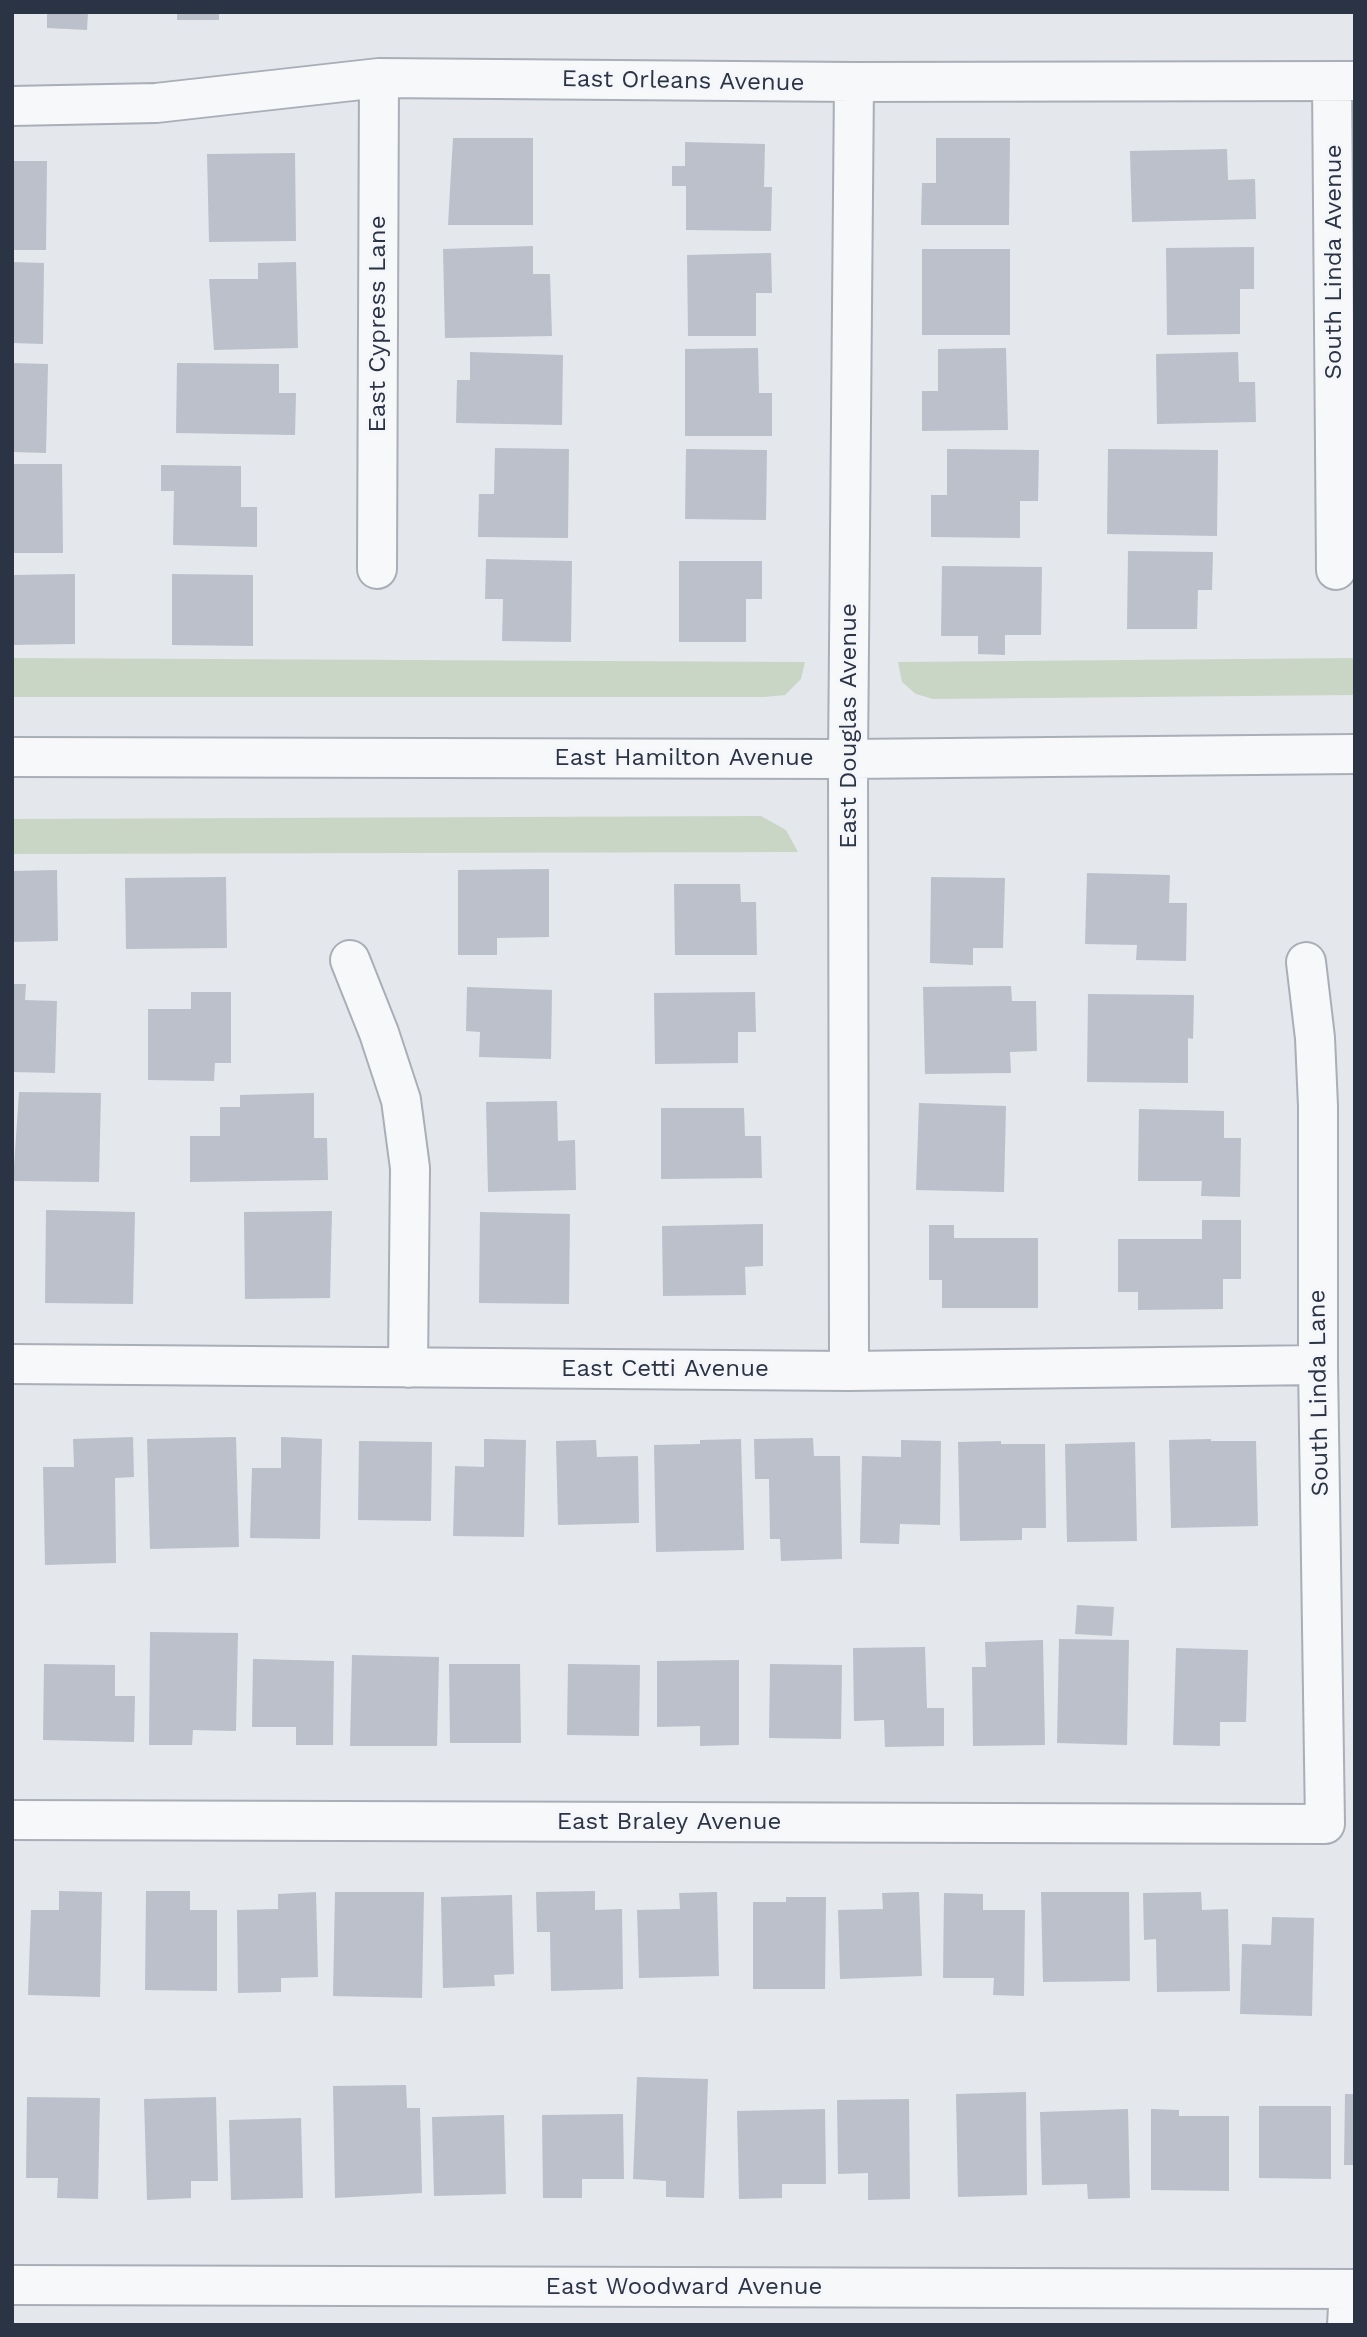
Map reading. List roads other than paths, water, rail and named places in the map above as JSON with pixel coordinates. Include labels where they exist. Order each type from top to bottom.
[{"type":"street","name":"East Orleans Avenue","points":[[12,107],[156,103],[379,78],[853,82],[1343,81]]},
{"type":"street","name":"East Cypress Lane","points":[[377,569],[379,78]]},
{"type":"street","name":"South Linda Avenue","points":[[1336,570],[1343,81]]},
{"type":"street","name":"East Douglas Avenue","points":[[849,1371],[848,759],[853,82]]},
{"type":"street","name":"East Hamilton Avenue","points":[[12,757],[848,759],[1355,754]]},
{"type":"street","points":[[349,960],[379,1033],[401,1100],[410,1168],[408,1368]]},
{"type":"street","name":"South Linda Lane","points":[[1306,962],[1315,1038],[1318,1106],[1318,1365],[1325,1824]]},
{"type":"street","name":"East Cetti Avenue","points":[[12,1364],[849,1371],[1318,1365]]},
{"type":"street","name":"East Braley Avenue","points":[[12,1820],[1325,1824]]},
{"type":"street","name":"East Woodward Avenue","points":[[12,2285],[1350,2301]]}]
